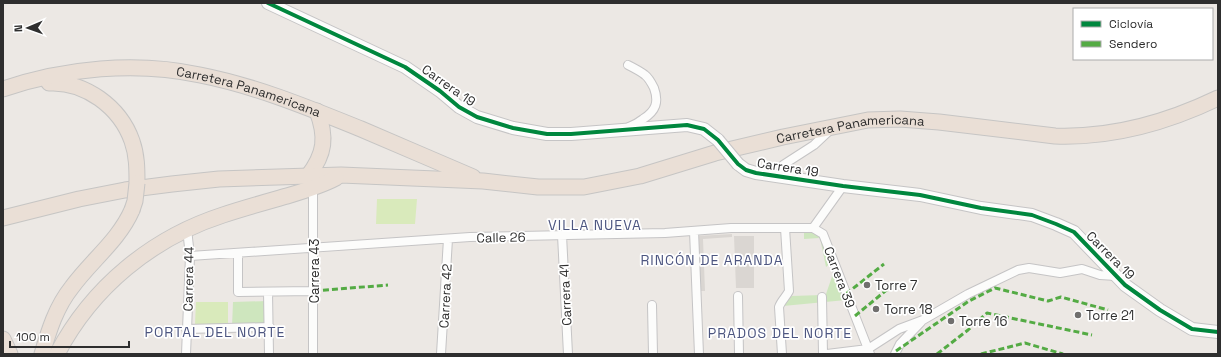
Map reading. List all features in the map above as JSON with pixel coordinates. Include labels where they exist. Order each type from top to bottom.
[{"type":"highway","name":"Carretera Panamericana","points":[[4,89],[36,80],[89,70],[128,68],[200,74],[264,92],[317,111],[483,181]]},
{"type":"highway","points":[[4,89],[36,83],[69,83],[89,92],[107,104],[121,121],[132,140],[137,162],[135,201],[128,219],[71,288],[50,327],[42,354]]},
{"type":"highway","name":"Carretera Panamericana","points":[[3,218],[78,199],[133,189],[219,179],[310,182],[341,175],[483,181],[538,187],[584,186],[640,176],[715,153],[783,136],[868,120],[900,119],[939,122],[1055,136],[1091,136],[1137,127],[1175,115],[1218,98]]},
{"type":"highway","points":[[58,354],[64,341],[87,307],[134,261],[158,244],[187,229],[310,182],[322,152],[324,138],[322,124],[317,111]]},
{"type":"highway","points":[[3,339],[10,354]]},
{"type":"street","name":"Carrera 19","points":[[268,3],[405,67],[440,91],[459,107],[477,117],[512,128],[547,134],[608,132],[687,125],[704,129],[718,140],[738,164],[746,170],[756,173],[843,186],[920,195],[981,208],[1032,215],[1074,232],[1125,285],[1160,310],[1192,329],[1218,332]]},
{"type":"street","points":[[608,132],[634,125],[649,115],[657,104],[656,94],[651,80],[644,74],[628,65]]},
{"type":"street","points":[[783,177],[783,165],[814,145],[835,126]]},
{"type":"street","name":"Carrera 43","points":[[310,182],[314,248],[313,354]]},
{"type":"street","points":[[813,228],[843,186]]},
{"type":"street","name":"Calle 26","points":[[190,256],[448,239],[665,233],[731,228],[813,228]]},
{"type":"street","points":[[782,354],[779,307],[789,291],[785,228]]},
{"type":"street","name":"Carrera 39","points":[[813,228],[823,234],[869,352]]},
{"type":"street","name":"Carrera 44","points":[[186,354],[190,256],[187,229]]},
{"type":"street","points":[[694,230],[699,354]]},
{"type":"street","name":"Carrera 41","points":[[562,235],[568,354]]},
{"type":"street","name":"Carrera 42","points":[[441,354],[448,239]]},
{"type":"street","points":[[238,253],[238,292],[314,291]]},
{"type":"street","points":[[827,354],[869,352],[899,329],[923,320],[968,294],[1018,270],[1029,268],[1060,273],[1082,269],[1100,275],[1116,276]]},
{"type":"street","points":[[268,292],[270,327],[269,354]]},
{"type":"street","points":[[738,296],[739,354]]},
{"type":"street","points":[[822,297],[823,354]]},
{"type":"street","points":[[652,305],[652,354]]},
{"type":"street","points":[[895,354],[900,344],[923,320]]},
{"type":"street","points":[[186,329],[270,327]]},
{"type":"green space","points":[[377,199],[417,199],[415,224],[376,224]]},
{"type":"green space","points":[[804,232],[817,232],[819,238],[804,239]]},
{"type":"green space","points":[[820,238],[833,261],[826,267]]},
{"type":"green space","points":[[835,268],[846,300],[783,306],[783,303],[792,296],[826,294]]},
{"type":"green space","points":[[267,301],[268,326],[232,327],[233,302]]},
{"type":"green space","points":[[196,302],[228,302],[228,324],[195,324]]},
{"type":"shaded area","points":[[732,234],[732,237],[703,239],[705,291],[698,291],[696,236]]},
{"type":"shaded area","points":[[734,236],[754,236],[754,288],[736,288]]},
{"type":"marked path","points":[[846,294],[884,264]]},
{"type":"marked path","points":[[855,316],[895,283]]},
{"type":"marked path","points":[[314,291],[388,285]]},
{"type":"marked path","points":[[896,351],[969,301],[995,288],[1048,301],[1061,297],[1108,310]]},
{"type":"marked path","points":[[937,354],[987,313],[1092,335]]},
{"type":"marked path","points":[[981,354],[1025,343],[1063,354]]},
{"type":"cycle path","points":[[268,3],[405,67],[440,91],[459,107],[477,117],[513,128],[547,134],[571,134],[687,125],[704,129],[718,140],[738,164],[746,170],[756,173],[843,186],[920,195],[981,208],[1032,215],[1074,232],[1125,285],[1160,310],[1192,329],[1218,332]]},
{"type":"place","name":"Torre 7","points":[[867,285]]},
{"type":"place","name":"Torre 18","points":[[876,309]]},
{"type":"place","name":"Torre 21","points":[[1078,315]]},
{"type":"place","name":"Torre 16","points":[[951,321]]},
{"type":"district","name":"VILLA NUEVA","points":[[595,225]]},
{"type":"district","name":"RINCÓN DE ARANDA","points":[[712,260]]},
{"type":"district","name":"PORTAL DEL NORTE","points":[[215,332]]},
{"type":"district","name":"PRADOS DEL NORTE","points":[[780,333]]}]
